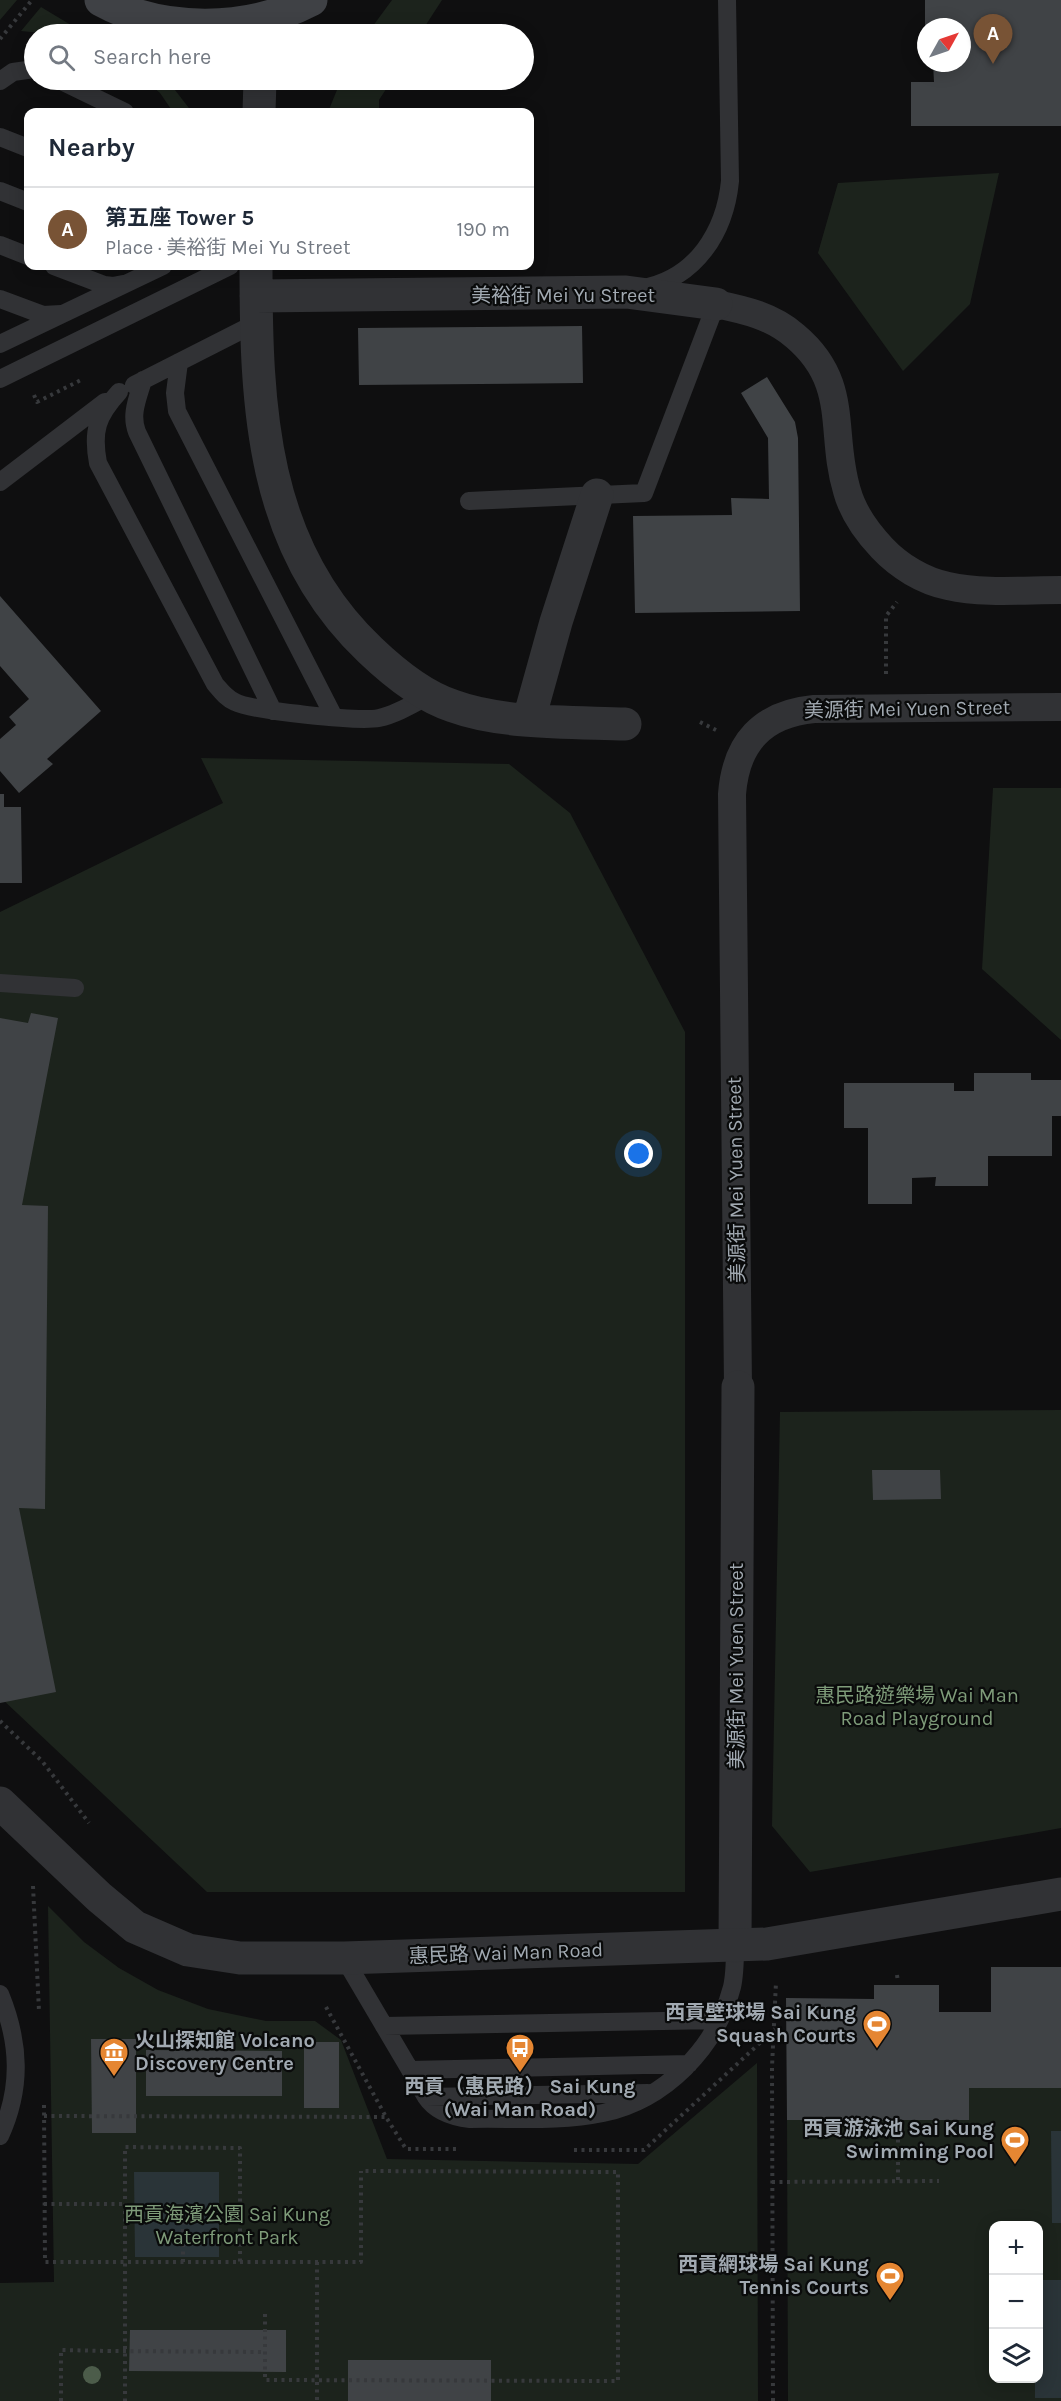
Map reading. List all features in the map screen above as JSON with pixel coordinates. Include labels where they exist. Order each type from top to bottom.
[{"type":"main road","points":[[100,0],[133,14],[165,22],[186,24]]},
{"type":"main road","points":[[265,24],[311,0]]},
{"type":"street","points":[[259,108],[260,90]]},
{"type":"street","name":"美裕街 Mei Yu Street","points":[[256,295],[626,292],[716,304],[756,313],[776,322],[795,335],[811,351],[823,370],[832,391],[837,413],[841,466],[856,515],[871,537],[892,559],[918,576],[946,586],[976,590],[1061,590]]},
{"type":"street","points":[[256,295],[261,402],[278,496],[294,545],[319,590],[350,631],[388,666],[430,695],[453,706],[491,715],[624,724]]},
{"type":"street","points":[[529,719],[556,622],[597,495]]},
{"type":"street","name":"美源街 Mei Yuen Street","points":[[735,1946],[738,1387],[733,777],[746,744],[758,731],[774,719],[794,711],[1061,707]]},
{"type":"street","name":"惠民路 Wai Man Road","points":[[0,1803],[99,1897],[135,1927],[188,1950],[230,1957],[344,1958],[735,1946],[797,1939],[1061,1894]]},
{"type":"lane","points":[[626,292],[652,286],[688,268],[702,254],[723,220],[730,182],[728,0]]},
{"type":"lane","points":[[0,81],[13,72],[24,70]]},
{"type":"lane","points":[[79,90],[116,108]]},
{"type":"lane","points":[[0,137],[24,146]]},
{"type":"lane","points":[[0,191],[24,200]]},
{"type":"lane","points":[[0,245],[24,254]]},
{"type":"lane","points":[[65,270],[104,285],[113,286],[129,282]]},
{"type":"lane","points":[[0,344],[154,270]]},
{"type":"lane","points":[[0,379],[222,270]]},
{"type":"lane","points":[[0,482],[119,392],[179,362],[256,295]]},
{"type":"lane","points":[[0,299],[43,315],[59,315],[67,312]]},
{"type":"lane","points":[[470,501],[644,493],[716,304]]},
{"type":"lane","points":[[179,362],[175,393],[177,411],[334,717]]},
{"type":"lane","points":[[143,380],[134,414],[137,432],[273,711]]},
{"type":"lane","points":[[119,392],[105,406],[96,424],[94,444],[98,463],[215,684],[225,696],[237,704],[273,711],[375,719],[393,715],[430,695]]},
{"type":"lane","points":[[0,983],[75,988]]},
{"type":"lane","points":[[344,1958],[426,2097],[441,2111],[455,2117],[470,2119],[585,2116],[629,2105],[653,2093],[689,2064],[706,2043],[719,2020],[732,1987],[735,1946]]},
{"type":"lane","points":[[0,1994],[10,2024],[17,2081],[2,2121]]},
{"type":"lane","points":[[384,2026],[719,2020]]},
{"type":"lane","points":[[410,2070],[689,2064]]},
{"type":"path","points":[[0,39],[32,0]]},
{"type":"path","points":[[25,396],[33,392],[38,402],[85,378]]},
{"type":"path","points":[[887,708],[886,616],[918,576]]},
{"type":"path","points":[[0,1721],[42,1761],[89,1823]]},
{"type":"path","points":[[33,1883],[40,2023]]},
{"type":"path","points":[[897,1975],[898,1982]]},
{"type":"path","points":[[772,2401],[772,2067],[776,1982]]},
{"type":"path","points":[[44,2105],[45,2262],[361,2262],[361,2171],[618,2172],[618,2381],[265,2380],[265,2314]]},
{"type":"path","points":[[44,2116],[386,2117]]},
{"type":"path","points":[[898,2125],[898,2180]]},
{"type":"path","points":[[125,2401],[125,2147],[240,2148],[240,2262]]},
{"type":"path","points":[[772,2182],[939,2181]]},
{"type":"path","points":[[44,2204],[125,2204]]},
{"type":"path","points":[[183,2205],[183,2262]]},
{"type":"path","points":[[317,2262],[317,2401]]},
{"type":"path","points":[[61,2401],[61,2350],[265,2352]]},
{"type":"green space","points":[[0,0],[17,0],[0,20]]},
{"type":"green space","points":[[392,0],[442,0],[426,24],[374,24]]},
{"type":"green space","points":[[41,7],[69,24],[27,24]]},
{"type":"green space","points":[[157,90],[175,90],[189,108],[170,108]]},
{"type":"green space","points":[[337,90],[386,90],[379,100],[379,108],[330,108]]},
{"type":"green space","points":[[999,173],[970,304],[903,371],[818,253],[838,183]]},
{"type":"green space","points":[[201,758],[509,764],[570,813],[685,1032],[685,1892],[207,1892],[0,1697],[0,912],[223,803]]},
{"type":"green space","points":[[993,788],[1061,788],[1061,1040],[982,969]]},
{"type":"green space","name":"惠民路遊樂場 Wai Man Road Playground","points":[[1061,1410],[1061,1828],[810,1872],[772,1826],[780,1412]]},
{"type":"green space","name":"西貢海濱公園 Sai Kung Waterfront Park","points":[[48,1906],[84,1942],[119,1968],[158,1990],[208,2009],[266,2021],[315,2021],[341,2040],[387,2159],[638,2164],[757,2063],[758,2401],[0,2401],[0,2283],[54,2282]]},
{"type":"green space","name":"西貢網球場 Sai Kung Tennis Courts","points":[[991,1967],[1061,1967],[1061,2401],[788,2401],[787,2120],[968,2120],[969,2012],[991,2012]]},
{"type":"shaded area","points":[[1051,2131],[1061,2131],[1061,2223],[1052,2223]]},
{"type":"shaded area","points":[[134,2172],[219,2172],[219,2257],[135,2257]]},
{"type":"shaded area","points":[[1043,2280],[1061,2280],[1061,2398],[1035,2398],[1035,2383],[1043,2383]]},
{"type":"building","points":[[925,0],[1061,0],[1061,126],[911,126],[911,82],[934,82],[933,72],[971,72],[971,18],[925,18]]},
{"type":"building","points":[[582,326],[583,383],[359,385],[358,328]]},
{"type":"building","points":[[767,377],[795,422],[798,438],[800,611],[635,613],[633,516],[732,515],[731,498],[769,499],[768,438],[741,393]]},
{"type":"building","points":[[0,596],[101,711],[47,759],[53,764],[19,793],[0,771],[0,739],[16,725],[9,717],[29,699],[0,666]]},
{"type":"building","points":[[0,794],[4,794],[4,807],[21,807],[22,883],[0,883]]},
{"type":"building","points":[[31,1013],[58,1018],[22,1205],[48,1206],[45,1509],[19,1508],[56,1692],[0,1703],[0,1018],[28,1023]]},
{"type":"building","points":[[974,1073],[1031,1073],[1031,1080],[1061,1080],[1061,1116],[1052,1116],[1052,1156],[988,1156],[988,1186],[935,1186],[936,1177],[912,1178],[912,1204],[868,1204],[868,1128],[844,1128],[844,1083],[954,1083],[954,1091],[974,1091]]},
{"type":"building","points":[[872,1470],[940,1470],[941,1499],[873,1500]]},
{"type":"building","name":"西貢壁球場 Sai Kung Squash Courts","points":[[991,1967],[1061,1967],[1061,2088],[969,2088],[969,2120],[787,2120],[786,1998],[874,1999],[874,1985],[939,1985],[939,2012],[991,2012]]},
{"type":"building","name":"火山探知館 Volcano Discovery Centre","points":[[91,2039],[136,2039],[136,2133],[92,2133]]},
{"type":"building","points":[[304,2042],[339,2042],[339,2108],[304,2108]]},
{"type":"building","points":[[146,2050],[282,2051],[282,2096],[146,2096]]},
{"type":"building","points":[[130,2330],[286,2330],[286,2372],[129,2371]]},
{"type":"building","points":[[348,2360],[491,2360],[491,2401],[348,2401]]},
{"type":"place","name":"第五座 Tower 5","points":[[993,64]]},
{"type":"place","name":"西貢壁球場 Sai Kung Squash Courts","points":[[877,2050]]},
{"type":"place","name":"西貢（惠民路） Sai Kung (Wai Man Road)","points":[[520,2074]]},
{"type":"place","name":"火山探知館 Volcano Discovery Centre","points":[[114,2078]]},
{"type":"place","name":"西貢游泳池 Sai Kung Swimming Pool","points":[[1015,2166]]},
{"type":"place","name":"西貢網球場 Sai Kung Tennis Courts","points":[[890,2302]]}]
